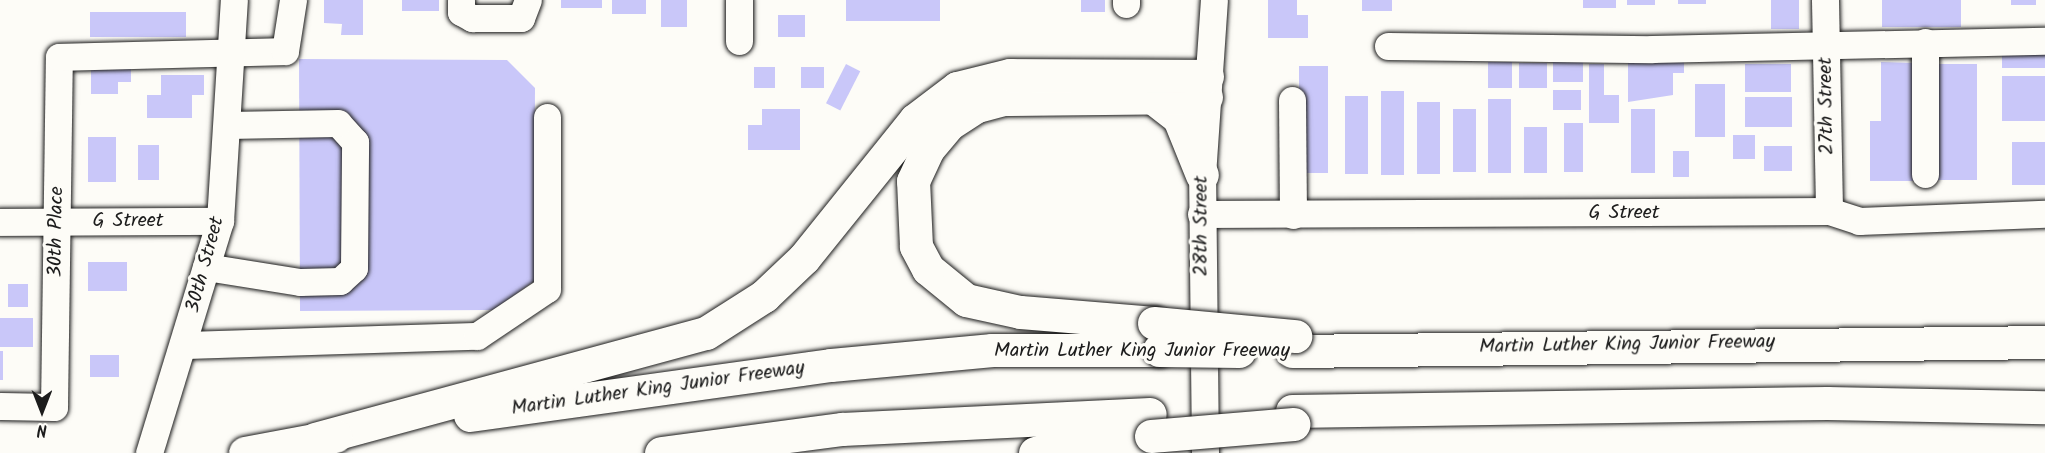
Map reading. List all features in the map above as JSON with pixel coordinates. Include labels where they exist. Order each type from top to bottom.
[{"type":"highway","points":[[315,439],[706,333],[764,296],[811,252],[915,120],[957,88],[1010,75],[1207,86]]},
{"type":"highway","points":[[1157,336],[966,300],[928,269],[915,246],[910,212],[913,181],[928,148],[949,124],[977,106],[1033,96],[1156,100],[1207,86]]},
{"type":"highway","points":[[1156,100],[1179,118],[1202,174]]},
{"type":"highway","name":"Martin Luther King Junior Freeway","points":[[245,453],[315,439],[831,365],[1157,336],[1334,348],[2045,342]]},
{"type":"highway","points":[[661,453],[842,429],[1150,425],[1432,409],[1827,403],[2045,406]]},
{"type":"highway","points":[[1035,453],[1067,443],[1150,425]]},
{"type":"street","name":"30th Street","points":[[149,453],[171,390],[220,220],[233,52],[234,0]]},
{"type":"street","points":[[233,52],[285,51],[293,0]]},
{"type":"street","points":[[461,0],[461,12],[472,18],[521,18],[528,0]]},
{"type":"street","points":[[739,0],[739,41]]},
{"type":"street","name":"28th Street","points":[[1205,453],[1202,174],[1214,0]]},
{"type":"street","name":"27th Street","points":[[1825,0],[1830,212]]},
{"type":"street","points":[[1388,46],[1652,49],[2045,41]]},
{"type":"street","points":[[1925,42],[1925,174]]},
{"type":"street","name":"30th Place","points":[[0,406],[54,407],[59,57],[233,52]]},
{"type":"street","points":[[1292,100],[1293,215]]},
{"type":"street","points":[[184,345],[477,336],[547,289],[547,117]]},
{"type":"street","points":[[206,267],[300,282],[340,281],[354,268],[355,142],[338,123],[227,125]]},
{"type":"street","name":"G Street","points":[[1202,214],[1830,212],[1859,221],[2045,214]]},
{"type":"street","name":"G Street","points":[[0,222],[220,220]]},
{"type":"building","points":[[324,0],[363,0],[363,35],[341,35],[342,24],[324,23]]},
{"type":"building","points":[[402,0],[439,0],[439,11],[402,11]]},
{"type":"building","points":[[561,0],[602,0],[602,8],[561,8]]},
{"type":"building","points":[[612,0],[646,0],[646,14],[612,14]]},
{"type":"building","points":[[661,0],[687,0],[687,27],[661,27]]},
{"type":"building","points":[[846,0],[940,0],[940,21],[846,21]]},
{"type":"building","points":[[1081,0],[1105,0],[1105,12],[1081,12]]},
{"type":"building","points":[[1268,0],[1297,0],[1297,15],[1308,15],[1308,38],[1268,38]]},
{"type":"building","points":[[1362,0],[1392,0],[1392,11],[1362,11]]},
{"type":"building","points":[[1583,0],[1616,0],[1616,8],[1583,8]]},
{"type":"building","points":[[1627,0],[1655,0],[1655,5],[1627,5]]},
{"type":"building","points":[[1678,0],[1706,0],[1706,4],[1678,4]]},
{"type":"building","points":[[1771,0],[1799,0],[1799,29],[1771,29]]},
{"type":"building","points":[[1882,0],[1961,0],[1961,27],[1882,27]]},
{"type":"building","points":[[2011,0],[2036,0],[2036,5],[2011,5]]},
{"type":"building","points":[[90,12],[186,12],[186,37],[90,37]]},
{"type":"building","points":[[778,15],[805,15],[805,37],[778,37]]},
{"type":"building","points":[[2002,52],[2045,52],[2045,68],[2002,68]]},
{"type":"building","points":[[299,59],[507,60],[535,88],[534,281],[493,310],[300,311]]},
{"type":"building","points":[[1553,60],[1583,60],[1583,82],[1553,82]]},
{"type":"building","points":[[1628,61],[1684,61],[1684,73],[1673,73],[1673,95],[1628,102]]},
{"type":"building","points":[[1488,62],[1512,62],[1512,88],[1488,88]]},
{"type":"building","points":[[1881,62],[1914,63],[1914,181],[1870,181],[1870,121],[1881,121]]},
{"type":"building","points":[[1519,63],[1547,63],[1547,88],[1519,88]]},
{"type":"building","points":[[846,64],[860,71],[840,110],[826,103]]},
{"type":"building","points":[[1589,64],[1604,64],[1604,95],[1619,95],[1619,123],[1589,123]]},
{"type":"building","points":[[1745,64],[1791,64],[1791,92],[1745,92]]},
{"type":"building","points":[[1933,64],[1977,64],[1977,180],[1933,180]]},
{"type":"building","points":[[91,65],[131,65],[131,82],[118,82],[118,94],[91,94]]},
{"type":"building","points":[[1299,66],[1328,66],[1328,173],[1299,173]]},
{"type":"building","points":[[754,67],[775,67],[775,88],[754,88]]},
{"type":"building","points":[[801,67],[824,67],[824,88],[801,88]]},
{"type":"building","points":[[161,75],[204,75],[204,95],[192,95],[192,118],[147,118],[147,95],[161,95]]},
{"type":"building","points":[[2002,76],[2045,76],[2045,121],[2002,121]]},
{"type":"building","points":[[1695,84],[1725,84],[1725,137],[1695,137]]},
{"type":"building","points":[[1553,90],[1581,90],[1581,110],[1553,110]]},
{"type":"building","points":[[1381,91],[1404,91],[1404,175],[1381,175]]},
{"type":"building","points":[[1345,96],[1368,96],[1368,174],[1345,174]]},
{"type":"building","points":[[1745,97],[1792,97],[1792,127],[1745,127]]},
{"type":"building","points":[[1488,99],[1511,99],[1511,173],[1488,173]]},
{"type":"building","points":[[1417,102],[1440,102],[1440,174],[1417,174]]},
{"type":"building","points":[[762,109],[800,109],[800,150],[748,150],[748,125],[762,125]]},
{"type":"building","points":[[1453,109],[1476,109],[1476,172],[1453,172]]},
{"type":"building","points":[[1631,109],[1655,109],[1655,173],[1631,173]]},
{"type":"building","points":[[1564,123],[1583,123],[1583,172],[1564,172]]},
{"type":"building","points":[[1524,127],[1547,127],[1547,173],[1524,173]]},
{"type":"building","points":[[1733,135],[1755,135],[1755,159],[1733,159]]},
{"type":"building","points":[[88,137],[116,137],[116,182],[88,182]]},
{"type":"building","points":[[2012,142],[2045,142],[2045,185],[2012,185]]},
{"type":"building","points":[[138,145],[159,145],[159,180],[138,180]]},
{"type":"building","points":[[1764,146],[1792,146],[1792,171],[1764,171]]},
{"type":"building","points":[[1673,151],[1689,151],[1689,177],[1673,177]]},
{"type":"building","points":[[88,262],[127,262],[127,291],[88,291]]},
{"type":"building","points":[[8,284],[28,284],[28,307],[8,307]]},
{"type":"building","points":[[0,318],[33,318],[33,347],[0,347]]},
{"type":"building","points":[[0,351],[3,351],[3,380],[0,380]]},
{"type":"building","points":[[90,355],[119,355],[119,377],[90,377]]}]
